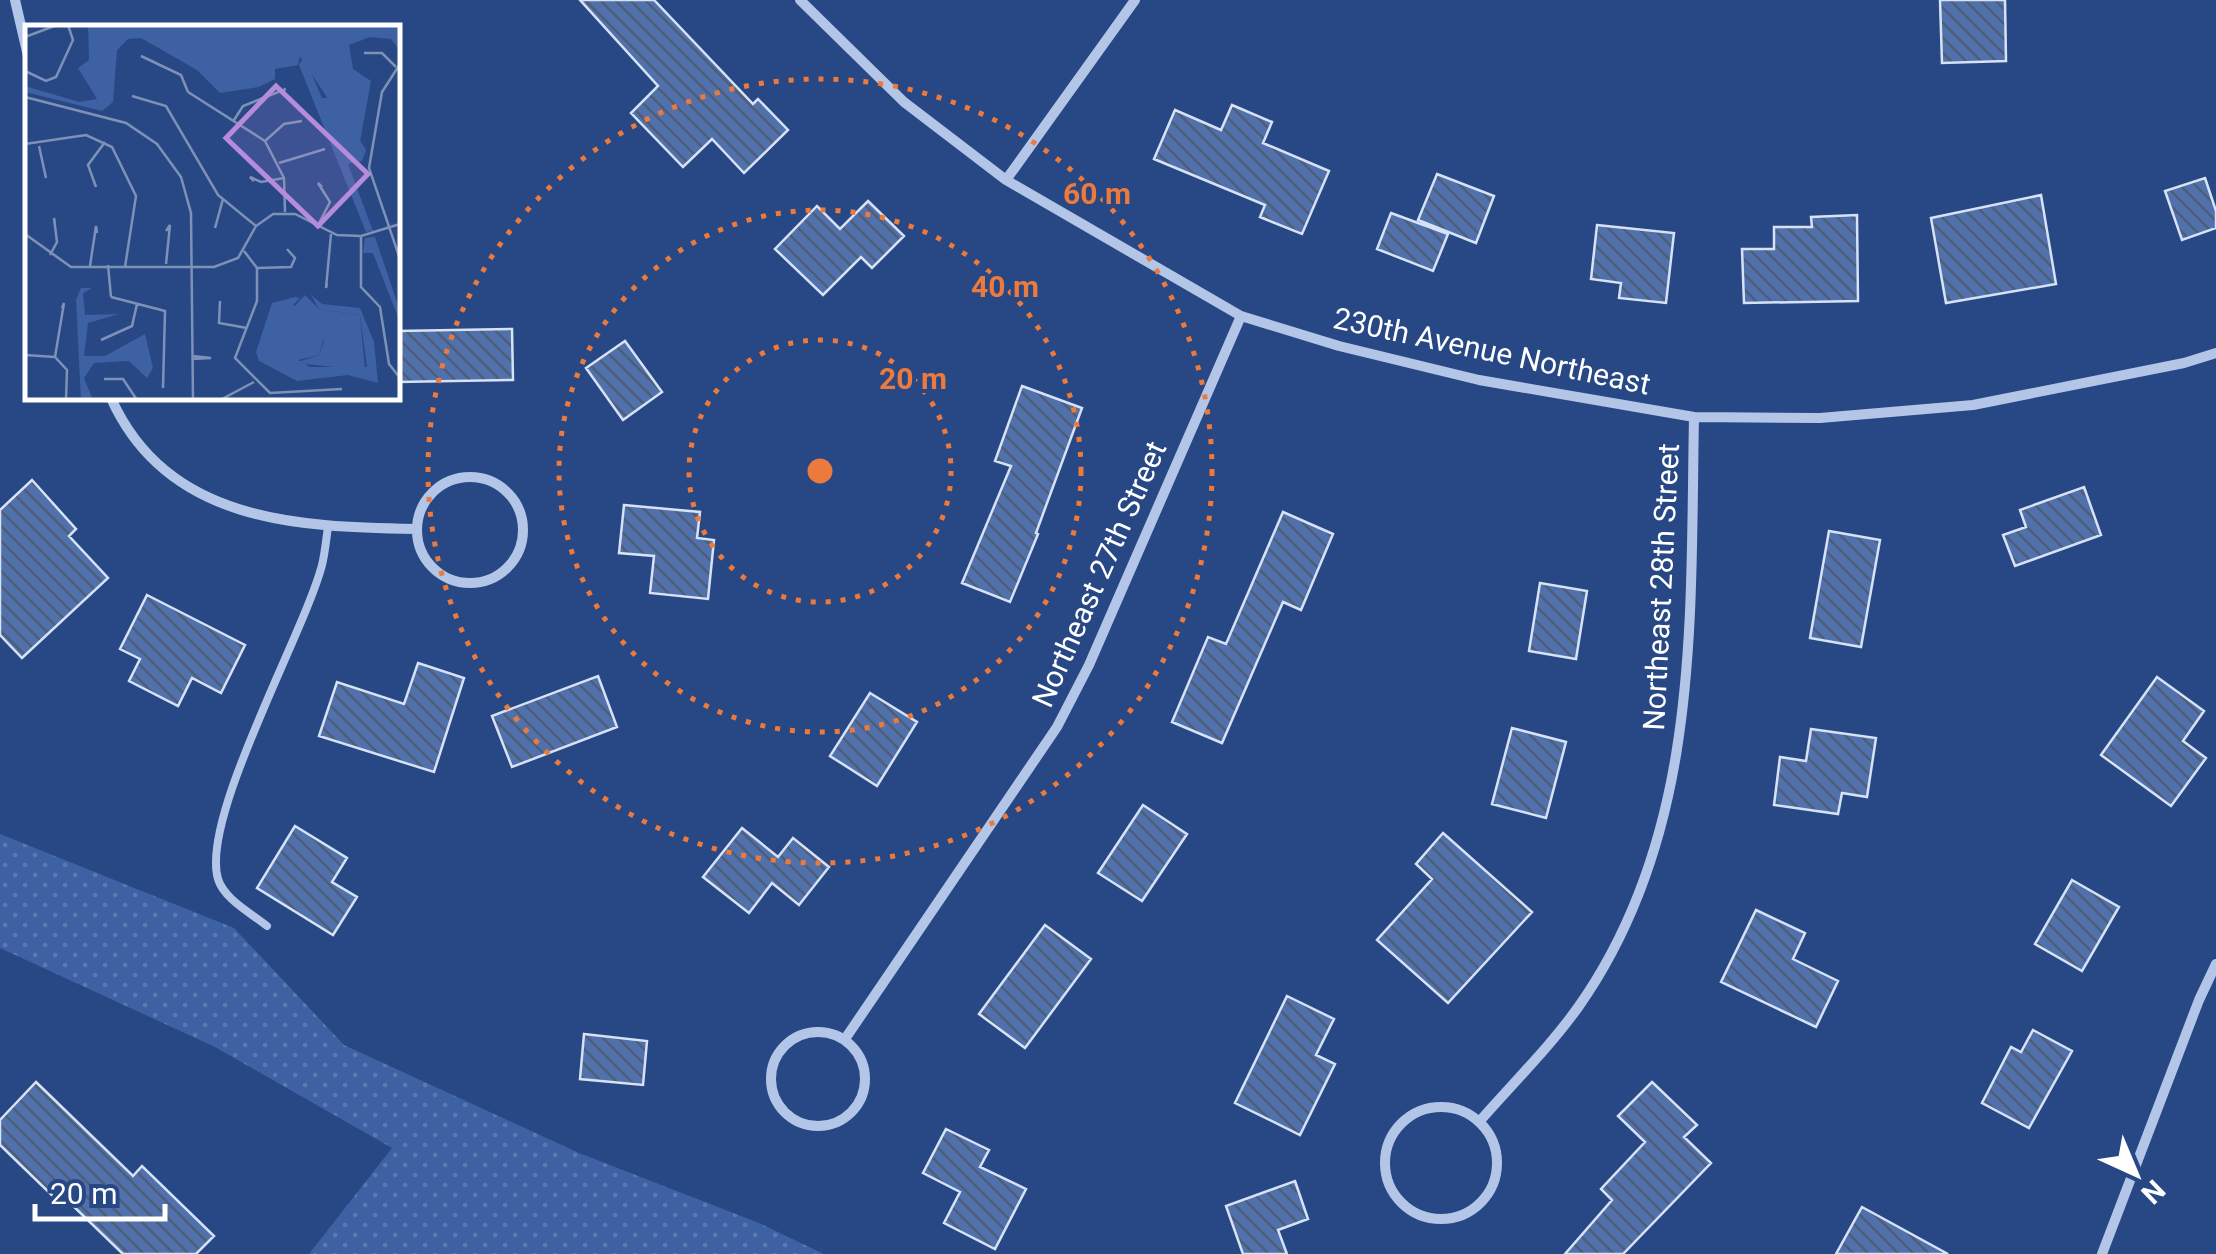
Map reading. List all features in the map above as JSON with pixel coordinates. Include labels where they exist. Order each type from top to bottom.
[{"type":"street","points":[[15,0],[25,43]]},
{"type":"street","name":"230th Avenue Northeast","points":[[800,0],[904,102],[1006,180],[1241,316],[1338,346],[1480,380],[1694,418],[1820,418],[1973,405],[2184,363],[2216,353]]},
{"type":"street","points":[[1006,180],[1135,0]]},
{"type":"street","name":"Northeast 27th Street","points":[[845,1039],[1058,727],[1090,665],[1241,316]]},
{"type":"street","points":[[112,400],[139,442],[171,476],[203,497],[251,514],[328,527],[417,529]]},
{"type":"street","name":"Northeast 28th Street","points":[[1479,1122],[1578,1007],[1616,944],[1650,866],[1676,773],[1689,660],[1694,418]]},
{"type":"street","points":[[462,477],[498,484],[512,496],[521,512],[523,530],[520,549],[510,565],[479,582],[460,582],[443,576],[429,563],[420,547],[417,529],[420,511],[430,495],[445,483],[462,477]]},
{"type":"street","points":[[2102,1254],[2216,964]]},
{"type":"street","points":[[830,1033],[845,1039],[857,1051],[866,1083],[852,1113],[823,1127],[791,1118],[779,1107],[772,1092],[774,1060],[797,1036],[830,1033]]},
{"type":"street","points":[[1448,1106],[1479,1122],[1491,1138],[1496,1156],[1496,1176],[1488,1193],[1457,1216],[1419,1214],[1403,1204],[1392,1190],[1385,1156],[1400,1125],[1414,1114],[1448,1106]]},
{"type":"lane","points":[[267,926],[226,893],[218,880],[221,828],[238,773],[322,567],[328,527]]},
{"type":"shaded area","points":[[0,834],[234,928],[344,1045],[579,1153],[759,1223],[824,1254],[309,1254],[392,1148],[215,1047],[0,948]]},
{"type":"building","points":[[580,0],[654,0],[753,104],[758,99],[788,130],[744,173],[712,139],[683,167],[631,113],[658,86]]},
{"type":"building","points":[[1940,0],[2005,0],[2006,61],[1942,63]]},
{"type":"building","points":[[1232,105],[1272,122],[1263,143],[1329,171],[1302,234],[1260,217],[1265,205],[1154,159],[1175,110],[1221,130]]},
{"type":"building","points":[[1437,174],[1494,196],[1476,243],[1418,220]]},
{"type":"building","points":[[2205,178],[2216,211],[2216,228],[2182,240],[2165,191]]},
{"type":"building","points":[[2041,195],[2056,284],[1946,303],[1931,218]]},
{"type":"building","points":[[868,201],[904,236],[872,268],[861,257],[823,295],[775,249],[817,206],[840,229]]},
{"type":"building","points":[[1391,213],[1448,234],[1433,271],[1377,249]]},
{"type":"building","points":[[1857,215],[1858,301],[1744,303],[1742,249],[1774,249],[1774,227],[1812,227],[1811,217]]},
{"type":"building","points":[[1597,225],[1674,233],[1666,303],[1619,298],[1621,283],[1591,279]]},
{"type":"building","points":[[512,329],[513,380],[400,382],[400,331]]},
{"type":"building","points":[[625,341],[662,392],[623,420],[586,368]]},
{"type":"building","points":[[1022,386],[1082,408],[1010,602],[962,583],[1011,466],[995,461]]},
{"type":"building","points":[[32,480],[76,529],[69,536],[108,578],[22,658],[0,635],[0,510]]},
{"type":"building","points":[[2084,487],[2101,535],[2015,566],[2003,535],[2026,527],[2020,510]]},
{"type":"building","points":[[624,505],[700,512],[697,538],[714,540],[708,599],[650,593],[654,556],[619,553]]},
{"type":"building","points":[[1283,512],[1333,534],[1301,610],[1283,602],[1222,743],[1172,722],[1208,637],[1226,644]]},
{"type":"building","points":[[1829,531],[1880,540],[1861,647],[1810,638]]},
{"type":"building","points":[[1540,583],[1587,591],[1576,659],[1529,651]]},
{"type":"building","points":[[147,595],[245,645],[221,693],[192,678],[178,706],[129,681],[140,659],[120,649]]},
{"type":"building","points":[[418,663],[464,678],[434,772],[319,736],[337,682],[404,704]]},
{"type":"building","points":[[598,676],[617,727],[512,767],[492,716]]},
{"type":"building","points":[[2157,677],[2204,711],[2183,741],[2206,758],[2171,806],[2101,755]]},
{"type":"building","points":[[870,693],[917,722],[877,786],[830,756]]},
{"type":"building","points":[[1512,728],[1566,742],[1546,818],[1492,804]]},
{"type":"building","points":[[1811,729],[1876,738],[1867,797],[1842,793],[1838,814],[1774,805],[1780,757],[1806,761]]},
{"type":"building","points":[[1143,805],[1187,834],[1142,901],[1098,873]]},
{"type":"building","points":[[295,826],[347,858],[332,882],[357,897],[333,935],[257,888]]},
{"type":"building","points":[[742,828],[778,857],[793,838],[829,867],[799,905],[772,883],[749,913],[703,877]]},
{"type":"building","points":[[1443,833],[1532,912],[1448,1003],[1377,940],[1432,879],[1416,864]]},
{"type":"building","points":[[2072,880],[2119,907],[2082,971],[2035,944]]},
{"type":"building","points":[[1756,910],[1805,933],[1793,959],[1838,981],[1816,1027],[1721,982]]},
{"type":"building","points":[[1045,925],[1091,959],[1025,1048],[979,1014]]},
{"type":"building","points":[[1287,996],[1334,1019],[1316,1055],[1335,1064],[1300,1135],[1235,1103]]},
{"type":"building","points":[[2033,1030],[2072,1051],[2029,1128],[1982,1103],[2011,1047],[2021,1052]]},
{"type":"building","points":[[584,1034],[647,1041],[643,1085],[580,1079]]},
{"type":"building","points":[[36,1082],[133,1176],[142,1166],[214,1236],[196,1254],[123,1254],[67,1200],[62,1205],[0,1145],[0,1120]]},
{"type":"building","points":[[1652,1082],[1697,1125],[1684,1137],[1711,1163],[1623,1254],[1565,1254],[1612,1200],[1601,1189],[1645,1142],[1618,1116]]},
{"type":"building","points":[[946,1129],[989,1150],[980,1167],[1026,1189],[995,1249],[944,1223],[960,1192],[923,1173]]},
{"type":"building","points":[[1295,1181],[1308,1219],[1278,1230],[1287,1254],[1243,1254],[1226,1206]]},
{"type":"building","points":[[1862,1207],[1948,1254],[1836,1254]]}]
